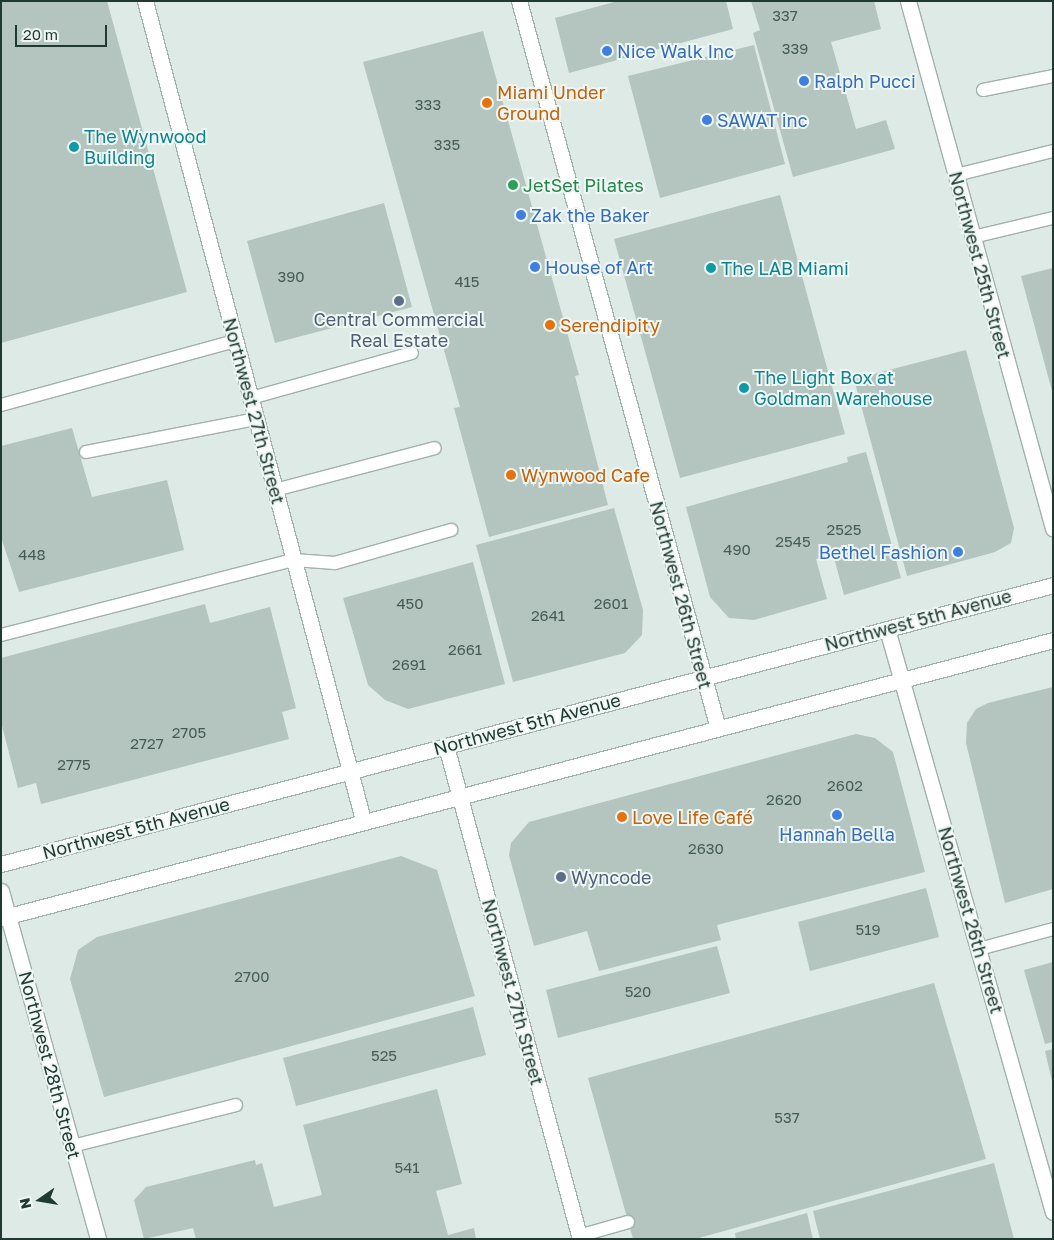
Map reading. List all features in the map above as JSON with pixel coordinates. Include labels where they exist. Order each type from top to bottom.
[{"type":"street","name":"Northwest 27th Street","points":[[145,1],[363,820]]},
{"type":"street","name":"Northwest 26th Street","points":[[519,1],[717,725]]},
{"type":"street","name":"Northwest 25th Street","points":[[908,1],[1053,528]]},
{"type":"street","name":"Northwest 5th Avenue","points":[[1,864],[1053,585]]},
{"type":"street","name":"Northwest 26th Street","points":[[887,629],[904,677],[1053,1212]]},
{"type":"street","points":[[5,918],[363,820],[462,796],[717,725],[1053,640]]},
{"type":"street","name":"Northwest 27th Street","points":[[446,746],[462,796],[579,1238]]},
{"type":"street","name":"Northwest 28th Street","points":[[1,891],[5,918],[98,1239]]},
{"type":"lane","points":[[983,90],[1053,76]]},
{"type":"lane","points":[[956,175],[1053,151]]},
{"type":"lane","points":[[973,237],[1053,218]]},
{"type":"lane","points":[[1,405],[236,341]]},
{"type":"lane","points":[[251,398],[412,353]]},
{"type":"lane","points":[[86,452],[256,419]]},
{"type":"lane","points":[[275,490],[436,448]]},
{"type":"lane","points":[[1,635],[294,560],[335,563],[451,530]]},
{"type":"lane","points":[[979,949],[1053,929]]},
{"type":"lane","points":[[72,1146],[236,1104]]},
{"type":"lane","points":[[579,1238],[628,1222]]},
{"type":"building","name":"The Wynwood Building","points":[[1,1],[107,1],[187,292],[1,343]]},
{"type":"building","name":"Nice Walk Inc","points":[[618,1],[726,1],[733,29],[569,73],[555,18]]},
{"type":"building","name":"Ralph Pucci","points":[[751,1],[874,1],[881,29],[831,42],[856,129],[886,120],[895,149],[793,177],[753,33],[760,30]]},
{"type":"building","points":[[483,31],[579,375],[575,376],[608,505],[489,537],[454,408],[460,407],[363,62]]},
{"type":"building","name":"SAWAT inc","points":[[754,45],[785,164],[660,198],[628,76]]},
{"type":"building","points":[[780,195],[845,434],[680,478],[614,239]]},
{"type":"building","points":[[384,203],[412,307],[275,343],[247,241]]},
{"type":"building","points":[[1053,268],[1053,391],[1052,391],[1021,276]]},
{"type":"building","points":[[966,350],[1014,528],[1011,543],[995,552],[907,576],[854,379]]},
{"type":"building","points":[[72,428],[92,497],[167,480],[184,550],[19,592],[1,537],[1,446]]},
{"type":"building","points":[[866,452],[901,578],[844,595],[833,554],[816,559],[827,599],[754,620],[729,618],[710,597],[686,507],[848,462],[847,457]]},
{"type":"building","points":[[614,508],[643,610],[642,635],[625,653],[513,682],[476,545]]},
{"type":"building","points":[[473,562],[505,684],[408,709],[385,700],[368,685],[343,598]]},
{"type":"building","points":[[205,604],[210,623],[270,607],[296,708],[282,712],[289,739],[41,804],[36,783],[18,788],[1,722],[1,658]]},
{"type":"building","points":[[1053,687],[1053,889],[1005,903],[966,743],[967,723],[976,709],[988,703]]},
{"type":"building","points":[[856,734],[875,738],[893,752],[925,872],[717,925],[721,940],[599,971],[587,931],[534,946],[509,855],[511,843],[529,822]]},
{"type":"building","points":[[401,856],[437,870],[475,996],[104,1097],[70,979],[78,950],[97,937]]},
{"type":"building","points":[[926,888],[939,937],[810,971],[798,922]]},
{"type":"building","points":[[717,946],[730,993],[558,1038],[546,990]]},
{"type":"building","points":[[1053,962],[1053,1042],[1045,1044],[1024,970]]},
{"type":"building","points":[[934,983],[986,1159],[695,1239],[633,1239],[588,1078]]},
{"type":"building","points":[[473,1007],[486,1055],[296,1106],[283,1058]]},
{"type":"building","points":[[1053,1049],[1053,1081],[1052,1081],[1045,1051]]},
{"type":"building","points":[[437,1089],[462,1184],[436,1191],[448,1235],[474,1228],[476,1239],[196,1239],[193,1228],[144,1239],[134,1200],[146,1187],[255,1160],[256,1165],[262,1163],[274,1207],[322,1195],[303,1125]]},
{"type":"building","points":[[994,1163],[1014,1239],[820,1239],[813,1211]]},
{"type":"building","points":[[807,1213],[813,1239],[736,1239],[735,1233]]},
{"type":"place","name":"Nice Walk Inc","points":[[607,51]]},
{"type":"place","name":"Ralph Pucci","points":[[804,81]]},
{"type":"place","name":"Miami Under Ground","points":[[487,103]]},
{"type":"place","name":"SAWAT inc","points":[[707,120]]},
{"type":"place","name":"The Wynwood Building","points":[[74,147]]},
{"type":"place","name":"JetSet Pilates","points":[[513,185]]},
{"type":"place","name":"Zak the Baker","points":[[521,215]]},
{"type":"place","name":"House of Art","points":[[535,267]]},
{"type":"place","name":"The LAB Miami","points":[[711,268]]},
{"type":"place","name":"Central Commercial Real Estate","points":[[399,301]]},
{"type":"place","name":"Serendipity","points":[[550,325]]},
{"type":"place","name":"The Light Box at Goldman Warehouse","points":[[744,388]]},
{"type":"place","name":"Wynwood Cafe","points":[[511,475]]},
{"type":"place","name":"Bethel Fashion","points":[[958,552]]},
{"type":"place","name":"Hannah Bella","points":[[837,815]]},
{"type":"place","name":"Love Life Café","points":[[622,817]]},
{"type":"place","name":"Wyncode","points":[[561,877]]}]
